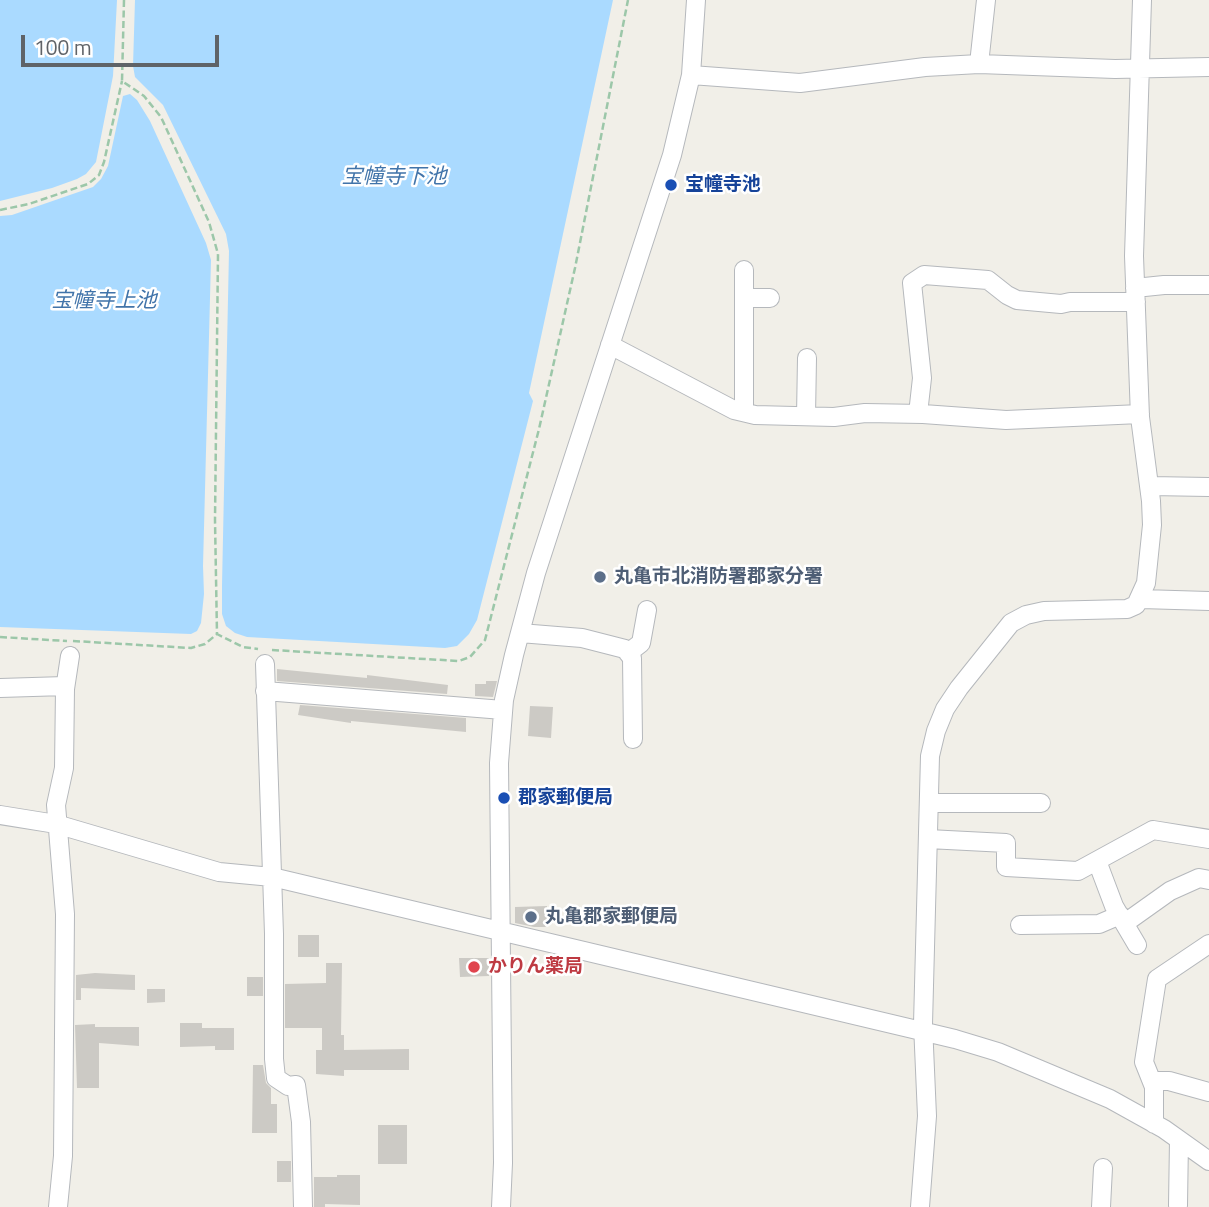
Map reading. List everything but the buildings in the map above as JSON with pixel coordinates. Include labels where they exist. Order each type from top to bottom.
[{"type":"street","points":[[501,1207],[503,1163],[499,763],[503,710],[536,573],[672,155],[691,75],[696,0]]},
{"type":"street","points":[[979,64],[986,0]]},
{"type":"street","points":[[920,1207],[927,1116],[924,1032],[930,756],[936,731],[945,709],[959,688],[1012,623],[1026,615],[1044,611],[1121,610],[1136,605],[1146,583],[1152,525],[1150,486],[1140,414],[1135,295],[1142,0]]},
{"type":"street","points":[[691,75],[800,83],[925,67],[979,64],[1115,69],[1209,67]]},
{"type":"street","points":[[744,270],[744,412]]},
{"type":"street","points":[[918,414],[922,379],[912,283],[923,275],[988,280],[1017,300],[1061,304],[1135,295],[1164,285],[1209,285]]},
{"type":"street","points":[[744,298],[770,298]]},
{"type":"street","points":[[610,345],[734,410],[754,415],[834,417],[865,413],[918,414],[1006,420],[1140,414]]},
{"type":"street","points":[[806,416],[807,358]]},
{"type":"street","points":[[1150,486],[1209,487]]},
{"type":"street","points":[[1141,598],[1209,601]]},
{"type":"street","points":[[628,653],[642,643],[646,610]]},
{"type":"street","points":[[520,633],[582,638],[625,649],[632,658],[633,739]]},
{"type":"street","points":[[58,1207],[63,1156],[65,914],[56,805],[64,768],[65,686],[70,656]]},
{"type":"street","points":[[265,664],[276,1079],[288,1086],[296,1086],[304,1171],[303,1207]]},
{"type":"street","points":[[0,688],[65,686]]},
{"type":"street","points":[[265,691],[503,710]]},
{"type":"street","points":[[929,803],[1041,803]]},
{"type":"street","points":[[0,815],[56,824],[219,872],[272,877],[924,1032],[998,1052],[1110,1099],[1154,1124],[1209,1161]]},
{"type":"street","points":[[928,839],[1006,843],[1006,867],[1078,871],[1153,830],[1209,839]]},
{"type":"street","points":[[1097,861],[1114,906],[1137,945]]},
{"type":"street","points":[[1020,925],[1099,924],[1123,919],[1170,891],[1199,878],[1209,880]]},
{"type":"street","points":[[1154,1124],[1154,1087],[1144,1062],[1157,979],[1209,944]]},
{"type":"street","points":[[1152,1081],[1170,1081],[1209,1092]]},
{"type":"street","points":[[1178,1205],[1179,1140]]},
{"type":"street","points":[[1101,1207],[1103,1168]]},
{"type":"path","points":[[0,210],[30,204],[88,184],[99,175],[122,81],[124,0]]},
{"type":"path","points":[[217,634],[251,649],[459,661],[470,657],[485,640],[542,416],[575,268],[628,0]]},
{"type":"path","points":[[122,81],[144,96],[160,117],[209,222],[218,254],[215,520],[217,634]]},
{"type":"path","points":[[0,637],[191,648],[205,644],[217,634]]},
{"type":"water","points":[[0,0],[117,0],[113,76],[96,162],[86,174],[77,179],[0,201]]},
{"type":"water","name":"宝幢寺下池","points":[[135,0],[613,0],[529,393],[533,401],[477,620],[469,634],[457,646],[445,648],[247,637],[226,626],[222,614],[222,585],[229,251],[226,234],[163,105],[135,77]]},
{"type":"water","name":"宝幢寺上池","points":[[130,94],[150,121],[206,243],[211,260],[204,594],[201,623],[197,631],[191,634],[0,627],[0,216],[12,215],[93,187],[108,166],[123,96]]},
{"type":"place","name":"宝幢寺池","points":[[671,185]]},
{"type":"place","name":"丸亀市北消防署郡家分署","points":[[600,577]]},
{"type":"place","name":"郡家郵便局","points":[[504,798]]},
{"type":"place","name":"丸亀郡家郵便局","points":[[531,917]]},
{"type":"place","name":"かりん薬局","points":[[474,967]]}]
